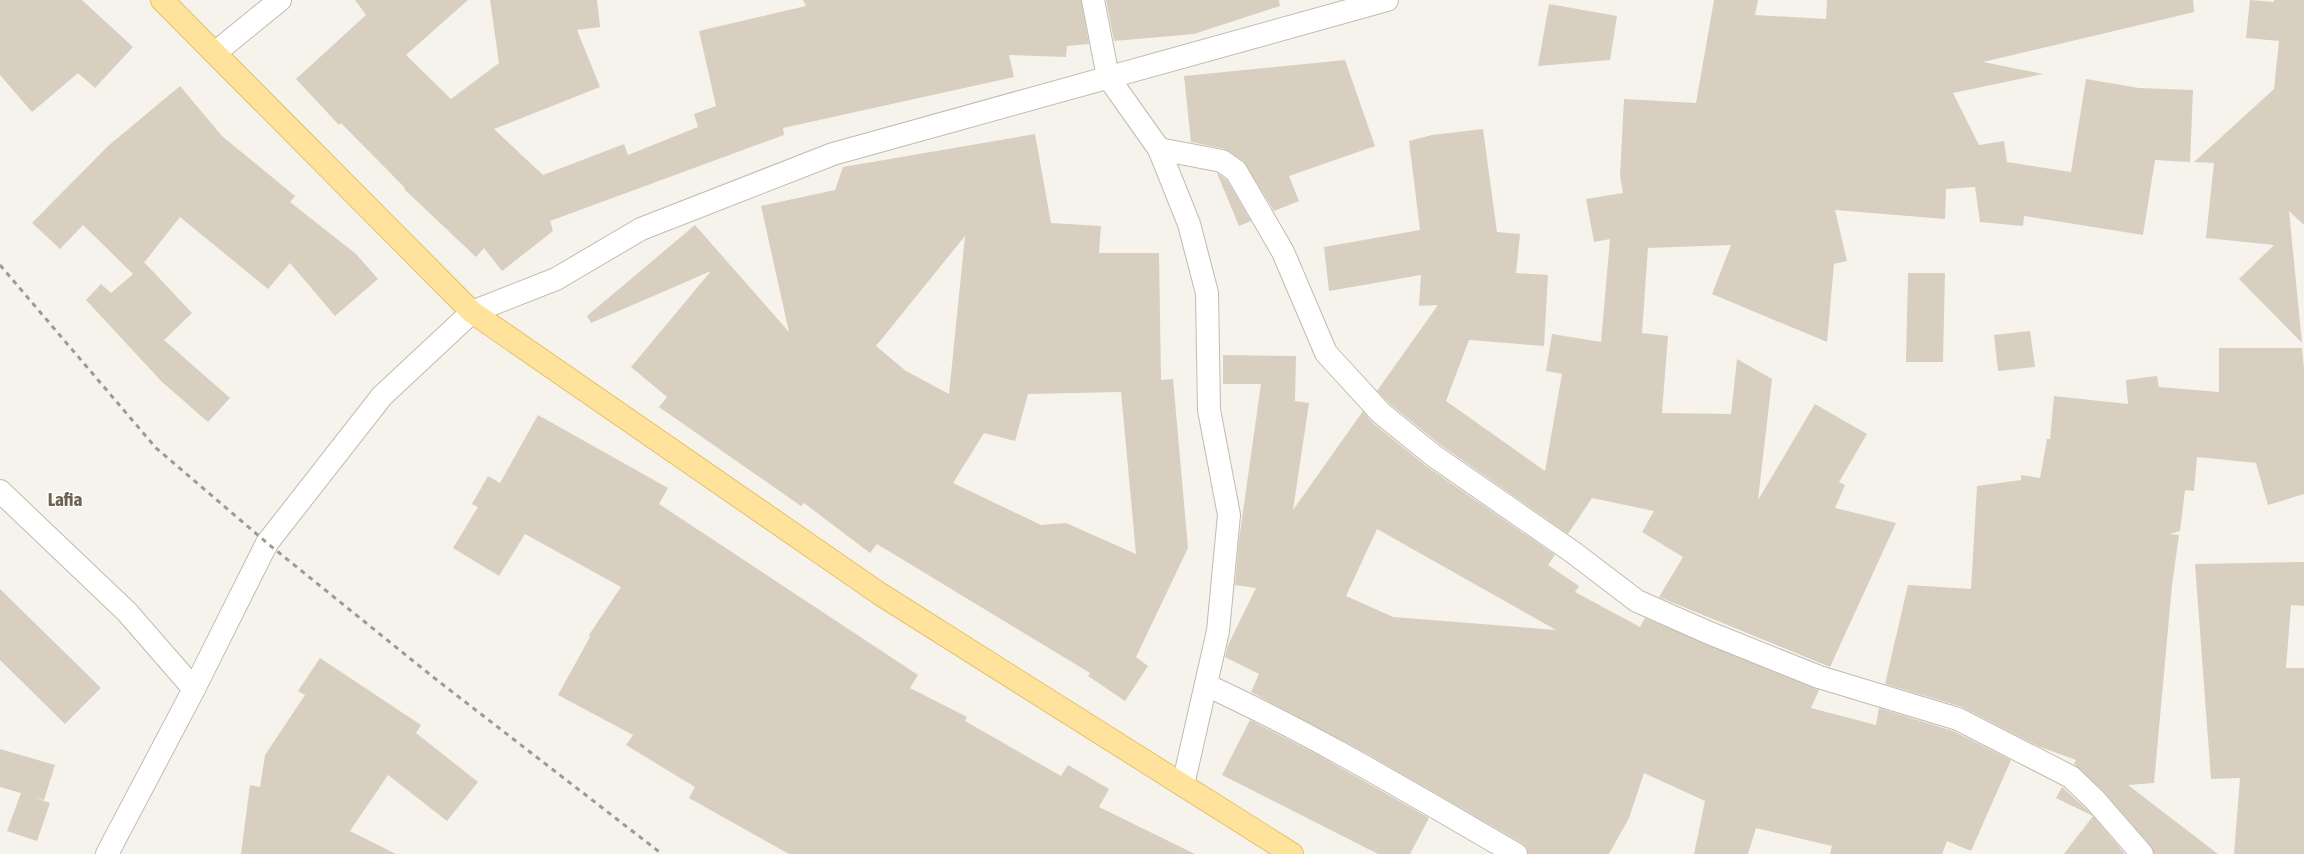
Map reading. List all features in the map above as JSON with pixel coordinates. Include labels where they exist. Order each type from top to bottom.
[{"type":"main road","points":[[162,0],[216,52],[472,312],[880,594],[1292,854]]},
{"type":"street","points":[[216,52],[280,0]]},
{"type":"street","points":[[1093,0],[1108,77],[1159,149],[1189,224],[1207,293],[1210,410],[1229,515],[1218,631],[1183,785]]},
{"type":"street","points":[[107,854],[194,689],[267,543],[382,396],[472,312],[556,279],[640,229],[826,156],[1388,0]]},
{"type":"street","points":[[1159,149],[1222,161],[1236,171],[1283,252],[1326,353],[1381,413],[1434,456],[1574,553],[1638,601],[1707,632],[1819,677],[1958,719],[2071,777],[2095,800],[2142,854]]},
{"type":"street","points":[[0,491],[127,612],[194,689]]},
{"type":"street","points":[[1206,686],[1264,712],[1386,778],[1516,854]]},
{"type":"building","points":[[0,0],[82,0],[133,47],[95,88],[78,73],[32,112],[0,75]]},
{"type":"building","points":[[355,0],[468,0],[406,55],[451,99],[499,63],[490,0],[597,0],[600,27],[577,30],[600,87],[494,129],[543,175],[624,144],[628,155],[698,127],[694,114],[716,106],[699,31],[806,6],[803,0],[1081,0],[1089,44],[1067,46],[1066,57],[1009,55],[1014,77],[783,128],[784,135],[550,221],[553,231],[502,271],[484,248],[476,257],[404,189],[405,188],[341,123],[339,125],[296,79],[366,15]]},
{"type":"building","points":[[1106,0],[1279,0],[1280,6],[1194,34],[1114,41]]},
{"type":"building","points":[[1714,0],[1758,0],[1755,15],[1826,19],[1827,0],[2193,0],[2194,12],[1983,62],[2043,74],[1953,93],[1979,145],[2004,141],[2007,162],[2071,172],[2086,79],[2139,88],[2193,90],[2190,162],[2155,160],[2143,235],[2024,216],[2023,226],[1980,222],[1975,187],[1946,189],[1945,219],[1835,210],[1847,261],[1834,264],[1827,342],[1712,294],[1731,245],[1648,248],[1642,333],[1668,336],[1662,413],[1731,414],[1737,359],[1772,379],[1758,500],[1815,404],[1867,434],[1839,482],[1845,485],[1835,508],[1896,523],[1830,667],[1659,597],[1683,557],[1642,532],[1654,511],[1592,498],[1568,534],[1442,446],[1390,404],[1377,391],[1438,305],[1419,306],[1421,275],[1329,291],[1324,247],[1420,230],[1409,141],[1432,135],[1483,129],[1497,232],[1520,234],[1516,273],[1548,275],[1544,346],[1469,340],[1446,401],[1545,471],[1562,374],[1546,371],[1552,334],[1601,342],[1610,239],[1594,242],[1586,199],[1623,193],[1620,176],[1624,99],[1696,103]]},
{"type":"building","points":[[2250,0],[2274,2],[2274,0],[2304,0],[2304,225],[2289,211],[2302,343],[2239,279],[2274,245],[2206,238],[2214,163],[2194,162],[2274,89],[2279,41],[2246,38]]},
{"type":"building","points":[[1549,4],[1617,16],[1610,60],[1538,66]]},
{"type":"building","points":[[1345,60],[1375,146],[1289,176],[1299,201],[1274,211],[1243,161],[1225,149],[1191,142],[1184,76]]},
{"type":"building","points":[[180,86],[222,136],[295,196],[290,202],[356,254],[378,279],[335,316],[290,263],[268,289],[180,217],[143,264],[145,263],[192,313],[164,340],[230,398],[208,422],[162,382],[86,300],[101,284],[111,293],[133,274],[83,225],[60,249],[32,223],[108,146]]},
{"type":"building","points":[[1035,134],[1051,223],[1101,226],[1099,253],[1159,253],[1161,380],[1173,379],[1188,548],[1136,657],[1148,666],[1125,701],[1088,676],[1090,673],[877,544],[870,553],[804,503],[801,506],[659,407],[667,397],[631,367],[711,271],[591,323],[587,316],[695,225],[789,332],[761,206],[835,190],[843,167]],"holes":[[[965,236],[949,394],[906,371],[876,346]],[[1121,392],[1136,554],[1066,523],[1041,525],[953,483],[984,433],[1015,441],[1028,394]]]},
{"type":"building","points":[[1217,173],[1227,180],[1251,221],[1239,226]]},
{"type":"building","points":[[1908,273],[1945,273],[1943,362],[1906,362]]},
{"type":"building","points":[[2030,331],[2035,367],[1998,371],[1994,335]]},
{"type":"building","points":[[2219,348],[2302,348],[2304,369],[2304,494],[2268,505],[2256,463],[2197,457],[2194,491],[2185,490],[2180,531],[2170,534],[2179,535],[2172,585],[2154,783],[2128,785],[2218,854],[2154,854],[2151,846],[2104,792],[2074,764],[2076,760],[2040,747],[1962,707],[1885,684],[1908,585],[1971,589],[1977,486],[2021,480],[2021,475],[2040,478],[2047,439],[2050,439],[2054,396],[2128,404],[2126,380],[2157,376],[2159,387],[2219,392]]},
{"type":"building","points":[[1223,355],[1296,356],[1295,401],[1309,403],[1293,510],[1363,411],[1373,423],[1426,466],[1555,555],[1548,565],[1579,586],[1575,592],[1640,627],[1645,618],[1819,690],[1811,708],[1876,725],[1879,708],[1953,731],[2011,760],[1971,851],[1947,841],[1942,854],[1830,854],[1832,846],[1756,828],[1748,854],[1694,854],[1705,801],[1644,773],[1629,818],[1609,854],[1528,854],[1527,848],[1522,843],[1369,755],[1251,692],[1259,674],[1225,657],[1228,645],[1256,588],[1235,585],[1239,540],[1261,384],[1223,384]],"holes":[[[1377,529],[1556,630],[1393,617],[1346,596]]]},
{"type":"building","points":[[538,415],[668,488],[659,504],[918,675],[910,688],[967,717],[965,721],[1061,776],[1068,765],[1109,789],[1099,807],[1195,854],[789,854],[689,798],[695,787],[626,745],[633,735],[558,695],[590,637],[589,635],[621,587],[525,534],[499,576],[453,548],[478,507],[472,504],[488,476],[500,483]]},
{"type":"building","points":[[2304,562],[2304,606],[2291,605],[2286,668],[2304,668],[2304,854],[2234,854],[2240,778],[2211,779],[2195,564]]},
{"type":"building","points":[[0,589],[101,688],[65,724],[0,660]]},
{"type":"building","points":[[320,658],[421,725],[416,733],[478,782],[447,821],[388,775],[350,831],[396,854],[241,854],[250,785],[260,787],[265,755],[305,695],[298,691]]},
{"type":"building","points":[[1250,720],[1318,755],[1429,818],[1410,854],[1378,854],[1222,775]]},
{"type":"building","points":[[0,749],[55,765],[44,800],[34,797],[50,803],[37,841],[7,831],[21,793],[0,787]]},
{"type":"building","points":[[2062,787],[2086,809],[2093,816],[2056,798]]},
{"type":"building","points":[[2093,816],[2125,854],[2064,854]]},
{"type":"railway","points":[[0,265],[156,448],[267,543],[433,677],[662,854]]},
{"type":"district","name":"Lafia","points":[[65,499]]}]
